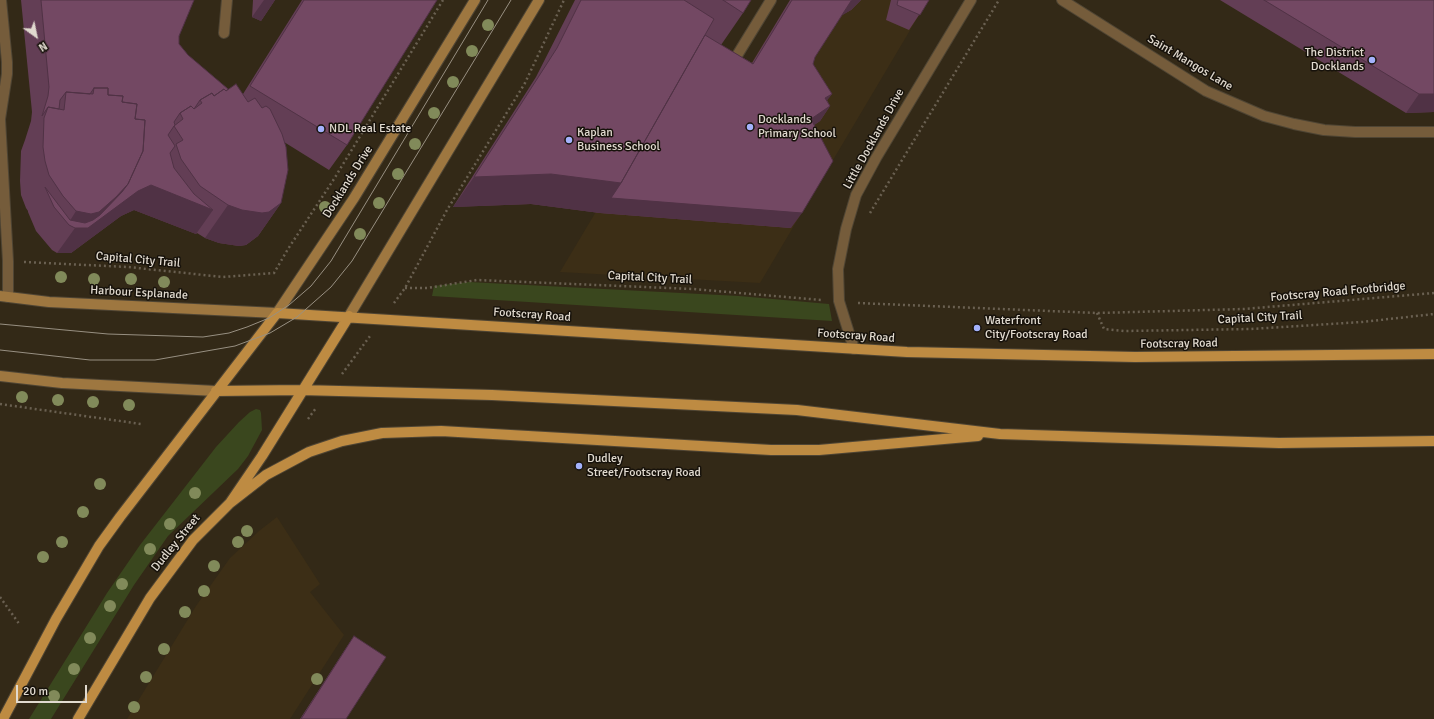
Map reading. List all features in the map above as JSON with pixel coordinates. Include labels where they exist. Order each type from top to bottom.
[{"type":"main road","name":"Footscray Road","points":[[277,313],[384,318],[907,352],[1135,357],[1434,354]]},
{"type":"main road","points":[[3,719],[56,620],[99,546],[277,313]]},
{"type":"main road","name":"Dudley Street","points":[[78,719],[145,606],[173,565],[193,540],[230,503],[262,456],[301,390],[348,316]]},
{"type":"main road","points":[[216,391],[301,390],[492,395],[797,410],[1000,434],[1280,443],[1434,441]]},
{"type":"main road","points":[[230,503],[266,475],[309,452],[342,441],[382,433],[441,431],[771,450],[811,450],[1000,434]]},
{"type":"street","points":[[1,0],[7,74],[0,119],[8,261],[4,296]]},
{"type":"street","points":[[224,33],[227,0]]},
{"type":"street","name":"Docklands Drive","points":[[277,313],[350,205],[475,0]]},
{"type":"street","points":[[348,316],[539,0]]},
{"type":"street","points":[[733,62],[771,0]]},
{"type":"street","name":"Little Docklands Drive","points":[[854,349],[839,302],[838,269],[846,229],[856,195],[876,158],[971,0]]},
{"type":"street","name":"Saint Mangos Lane","points":[[1062,0],[1206,91],[1264,116],[1324,130],[1355,132],[1434,132]]},
{"type":"street","name":"Harbour Esplanade","points":[[4,296],[49,302],[277,313]]},
{"type":"street","points":[[0,376],[62,383],[216,391]]},
{"type":"path","name":"Capital City Trail","points":[[8,261],[128,267],[223,277],[274,273],[288,249],[334,180],[443,0]]},
{"type":"path","points":[[308,419],[405,288],[447,210],[525,83],[564,0]]},
{"type":"path","points":[[869,214],[999,0]]},
{"type":"path","name":"Capital City Trail","points":[[405,288],[427,288],[477,280],[694,289],[839,302],[1097,313],[1104,329],[1124,330],[1251,329],[1362,322],[1434,314]]},
{"type":"path","name":"Footscray Road Footbridge","points":[[1097,313],[1244,308],[1434,293]]},
{"type":"path","points":[[0,404],[142,424]]},
{"type":"path","points":[[0,596],[20,625]]},
{"type":"shaded area","name":"Docklands Primary School","points":[[790,0],[928,0],[760,283],[560,272],[693,49],[742,78]]},
{"type":"shaded area","points":[[277,517],[320,584],[310,592],[344,635],[290,719],[127,719],[196,606],[230,558],[259,531]]},
{"type":"green space","points":[[469,282],[739,296],[829,304],[832,321],[432,296],[434,286]]},
{"type":"green space","points":[[256,409],[260,410],[261,413],[262,430],[248,456],[238,469],[168,536],[134,585],[51,719],[29,719],[107,593],[140,545],[216,447],[239,422],[250,412]]},
{"type":"building","points":[[41,0],[194,0],[179,36],[179,44],[188,55],[228,89],[226,91],[224,89],[214,96],[212,93],[200,100],[194,109],[191,106],[180,113],[174,122],[175,125],[168,135],[175,146],[170,153],[174,168],[194,194],[213,210],[151,185],[138,191],[88,228],[75,228],[69,225],[54,207],[45,187],[70,220],[85,223],[100,215],[128,184],[143,151],[145,120],[135,119],[137,104],[122,102],[123,96],[108,95],[108,88],[94,88],[90,94],[66,92],[60,100],[59,109],[48,107],[42,116],[49,87]]},
{"type":"building","points":[[304,0],[437,0],[347,145],[250,86]]},
{"type":"building","name":"Kaplan Business School","points":[[581,0],[684,0],[714,19],[621,183],[551,174],[474,177],[557,48]]},
{"type":"building","points":[[723,0],[751,0],[743,13]]},
{"type":"building","points":[[792,0],[854,0],[851,1],[815,57],[813,64],[832,94],[825,98],[830,106],[811,119],[833,161],[802,213],[611,198],[705,35],[753,64]]},
{"type":"building","points":[[898,0],[929,0],[920,15],[897,5]]},
{"type":"building","points":[[1264,0],[1434,0],[1434,94],[1419,94]]},
{"type":"building","points":[[236,84],[248,102],[255,98],[262,108],[266,106],[270,109],[282,134],[286,147],[288,170],[281,203],[269,212],[262,213],[242,210],[228,205],[200,186],[181,159],[176,144],[183,140],[174,126],[183,119],[180,113],[191,106],[194,109],[202,103],[200,100],[212,93],[214,96],[224,89],[226,91]]},
{"type":"building","points":[[94,88],[108,88],[108,95],[123,96],[122,102],[137,104],[135,119],[145,120],[143,151],[128,184],[99,212],[91,214],[76,211],[63,196],[49,175],[43,147],[44,118],[48,107],[64,110],[66,92],[93,94]]},
{"type":"building","points":[[354,636],[386,657],[346,719],[301,719]]},
{"type":"tram line","points":[[0,324],[108,334],[203,337],[229,333],[247,327],[269,318],[289,305],[311,286],[331,261],[488,0]]},
{"type":"tram line","points":[[0,350],[90,360],[155,360],[235,346],[270,333],[297,317],[331,287],[352,261],[511,0]]},
{"type":"place","name":"The District Docklands","points":[[1372,60]]},
{"type":"place","name":"Docklands Primary School","points":[[750,127]]},
{"type":"place","name":"NDL Real Estate","points":[[321,129]]},
{"type":"place","name":"Kaplan Business School","points":[[569,140]]},
{"type":"place","name":"Waterfront City/Footscray Road","points":[[977,328]]},
{"type":"place","name":"Dudley Street/Footscray Road","points":[[579,466]]}]
